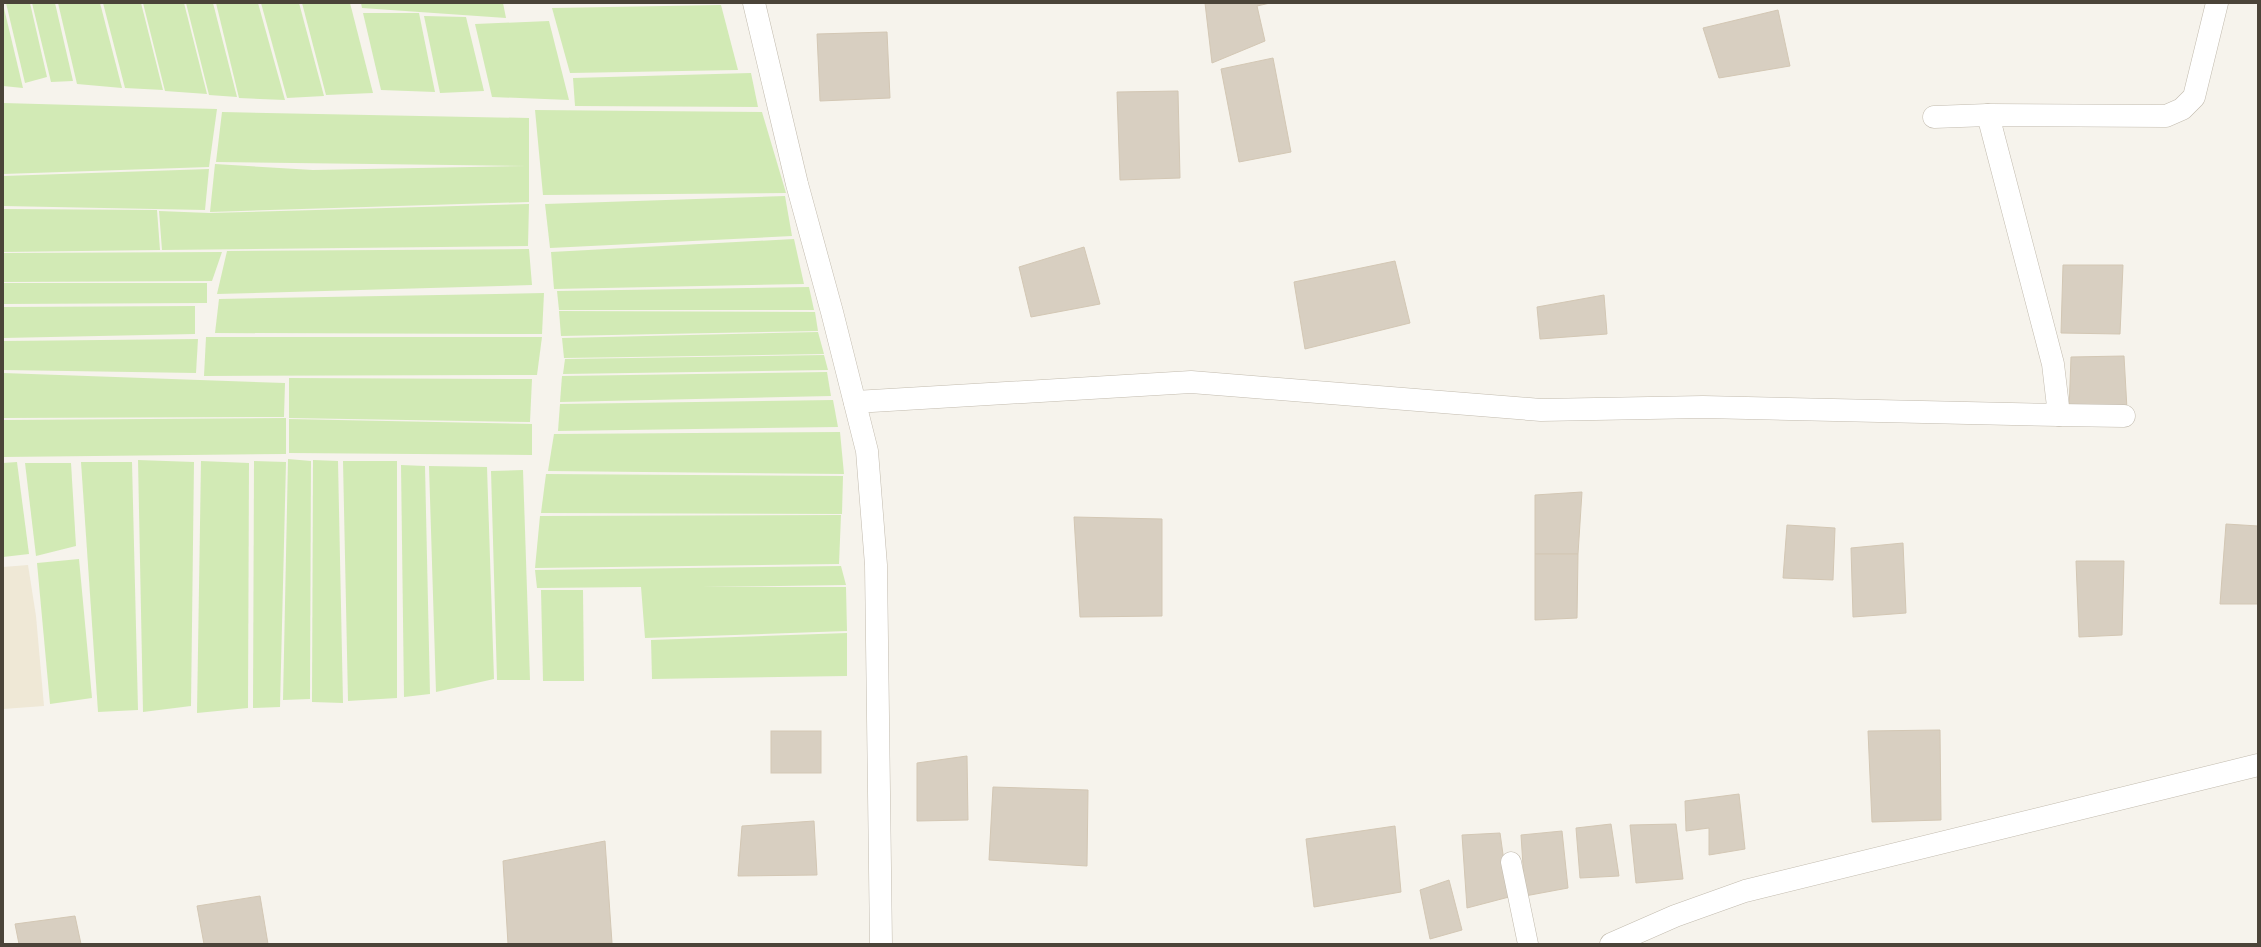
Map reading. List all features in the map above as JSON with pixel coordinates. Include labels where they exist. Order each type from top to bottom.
[{"type":"street","points":[[754,3],[797,184],[867,451],[876,565],[881,944]]},
{"type":"street","points":[[1934,117],[1990,115],[2166,116],[2182,109],[2194,97],[2217,3]]},
{"type":"street","points":[[1990,115],[2053,364],[2059,415]]},
{"type":"street","points":[[855,402],[1192,382],[1541,410],[1703,407],[2124,416]]},
{"type":"street","points":[[1611,944],[1675,916],[1745,891],[2258,765]]},
{"type":"lane","points":[[1511,862],[1528,944]]},
{"type":"shaded area","points":[[28,565],[36,616],[44,706],[3,709],[3,567]]},
{"type":"green space","points":[[6,3],[30,3],[47,77],[25,83]]},
{"type":"green space","points":[[32,3],[55,3],[73,81],[51,82]]},
{"type":"green space","points":[[58,3],[100,3],[122,88],[77,84]]},
{"type":"green space","points":[[103,3],[141,3],[163,90],[125,88]]},
{"type":"green space","points":[[143,3],[184,3],[207,94],[165,91]]},
{"type":"green space","points":[[186,3],[213,3],[237,97],[209,95]]},
{"type":"green space","points":[[216,3],[258,3],[285,100],[239,98]]},
{"type":"green space","points":[[261,3],[299,3],[324,96],[287,98]]},
{"type":"green space","points":[[302,3],[350,3],[373,93],[326,95]]},
{"type":"green space","points":[[361,3],[503,3],[506,18],[362,8]]},
{"type":"green space","points":[[3,4],[23,88],[3,86]]},
{"type":"green space","points":[[721,5],[738,70],[570,73],[552,8]]},
{"type":"green space","points":[[363,13],[419,13],[435,92],[381,90]]},
{"type":"green space","points":[[424,16],[466,17],[484,91],[440,93]]},
{"type":"green space","points":[[549,21],[569,100],[492,97],[475,24]]},
{"type":"green space","points":[[751,73],[758,107],[575,106],[573,78]]},
{"type":"green space","points":[[3,103],[217,109],[209,167],[3,174]]},
{"type":"green space","points":[[535,110],[762,112],[786,193],[543,195]]},
{"type":"green space","points":[[222,112],[529,118],[529,202],[210,212],[215,164],[313,170],[527,166],[216,162]]},
{"type":"green space","points":[[209,169],[205,210],[3,206],[3,176]]},
{"type":"green space","points":[[785,196],[792,236],[550,248],[545,204]]},
{"type":"green space","points":[[529,204],[528,246],[162,250],[159,211],[209,213]]},
{"type":"green space","points":[[3,209],[157,210],[160,250],[3,252]]},
{"type":"green space","points":[[794,239],[804,284],[554,289],[551,252]]},
{"type":"green space","points":[[529,249],[532,285],[217,294],[227,251]]},
{"type":"green space","points":[[222,252],[212,281],[3,282],[3,253]]},
{"type":"green space","points":[[3,283],[207,283],[207,303],[3,304]]},
{"type":"green space","points":[[809,287],[814,310],[559,310],[557,291]]},
{"type":"green space","points":[[544,293],[542,334],[215,333],[219,299]]},
{"type":"green space","points":[[195,306],[195,334],[3,338],[3,307]]},
{"type":"green space","points":[[559,311],[815,312],[818,331],[561,336]]},
{"type":"green space","points":[[818,332],[824,354],[564,358],[562,338]]},
{"type":"green space","points":[[206,337],[542,337],[537,375],[204,376]]},
{"type":"green space","points":[[198,339],[196,373],[3,370],[3,341]]},
{"type":"green space","points":[[824,355],[828,370],[563,374],[565,359]]},
{"type":"green space","points":[[827,372],[831,396],[560,402],[562,376]]},
{"type":"green space","points":[[3,373],[285,383],[284,417],[3,418]]},
{"type":"green space","points":[[289,378],[532,379],[530,422],[289,418]]},
{"type":"green space","points":[[833,400],[838,427],[558,431],[560,404]]},
{"type":"green space","points":[[286,418],[286,454],[3,457],[3,420]]},
{"type":"green space","points":[[289,419],[532,424],[532,455],[289,453]]},
{"type":"green space","points":[[840,432],[844,474],[548,471],[554,434]]},
{"type":"green space","points":[[288,459],[311,461],[310,699],[283,700]]},
{"type":"green space","points":[[138,460],[194,462],[191,706],[143,712]]},
{"type":"green space","points":[[313,460],[338,461],[343,703],[312,702]]},
{"type":"green space","points":[[201,461],[249,463],[248,708],[197,713]]},
{"type":"green space","points":[[254,461],[286,462],[280,707],[253,708]]},
{"type":"green space","points":[[343,461],[397,461],[397,698],[348,701]]},
{"type":"green space","points":[[17,462],[29,554],[3,557],[3,463]]},
{"type":"green space","points":[[81,462],[132,462],[138,710],[98,712]]},
{"type":"green space","points":[[25,463],[71,463],[76,546],[36,556]]},
{"type":"green space","points":[[401,465],[425,466],[430,694],[404,697]]},
{"type":"green space","points":[[429,466],[487,467],[494,679],[436,692]]},
{"type":"green space","points":[[523,470],[530,680],[497,680],[491,471]]},
{"type":"green space","points":[[546,474],[843,476],[842,514],[541,513]]},
{"type":"green space","points":[[841,515],[839,564],[535,568],[540,516]]},
{"type":"green space","points":[[79,559],[92,698],[50,704],[37,563]]},
{"type":"green space","points":[[841,566],[846,585],[701,587],[846,587],[847,631],[645,638],[641,587],[537,588],[535,570]]},
{"type":"green space","points":[[541,590],[583,590],[584,681],[543,681]]},
{"type":"green space","points":[[847,633],[847,676],[652,679],[651,640]]},
{"type":"building","points":[[1205,3],[1270,3],[1257,6],[1265,41],[1212,63]]},
{"type":"building","points":[[1778,10],[1790,66],[1719,78],[1703,28]]},
{"type":"building","points":[[887,32],[890,98],[820,101],[817,34]]},
{"type":"building","points":[[1273,58],[1291,152],[1239,162],[1221,69]]},
{"type":"building","points":[[1178,91],[1180,178],[1120,180],[1117,92]]},
{"type":"building","points":[[1084,247],[1100,304],[1031,317],[1019,267]]},
{"type":"building","points":[[1395,261],[1410,323],[1305,349],[1294,282]]},
{"type":"building","points":[[2063,265],[2123,265],[2120,334],[2061,333]]},
{"type":"building","points":[[1604,295],[1607,334],[1540,339],[1537,307]]},
{"type":"building","points":[[2124,356],[2127,409],[2069,411],[2071,357]]},
{"type":"building","points":[[1582,492],[1578,554],[1535,554],[1535,495]]},
{"type":"building","points":[[1074,517],[1162,519],[1162,616],[1080,617]]},
{"type":"building","points":[[2226,524],[2258,526],[2258,604],[2220,604]]},
{"type":"building","points":[[1787,525],[1835,528],[1833,580],[1783,578]]},
{"type":"building","points":[[1903,543],[1906,613],[1853,617],[1851,548]]},
{"type":"building","points":[[1535,554],[1578,554],[1577,618],[1535,620]]},
{"type":"building","points":[[2076,561],[2124,561],[2122,635],[2079,637]]},
{"type":"building","points":[[1940,730],[1941,820],[1872,822],[1868,731]]},
{"type":"building","points":[[771,731],[821,731],[821,773],[771,773]]},
{"type":"building","points":[[967,756],[968,820],[917,821],[917,763]]},
{"type":"building","points":[[993,787],[1088,790],[1087,866],[989,860]]},
{"type":"building","points":[[1739,794],[1745,849],[1709,855],[1709,828],[1686,831],[1685,801]]},
{"type":"building","points":[[814,821],[817,875],[738,876],[742,826]]},
{"type":"building","points":[[1611,824],[1619,876],[1580,878],[1576,828]]},
{"type":"building","points":[[1676,824],[1683,879],[1636,883],[1630,825]]},
{"type":"building","points":[[1395,826],[1401,892],[1314,907],[1306,839]]},
{"type":"building","points":[[1562,831],[1568,888],[1525,896],[1521,835]]},
{"type":"building","points":[[1500,833],[1509,897],[1467,908],[1462,835]]},
{"type":"building","points":[[605,841],[612,943],[508,944],[503,861]]},
{"type":"building","points":[[1449,880],[1462,930],[1430,939],[1420,890]]},
{"type":"building","points":[[260,896],[268,944],[204,944],[197,906]]},
{"type":"building","points":[[75,916],[81,944],[19,944],[15,924]]}]
